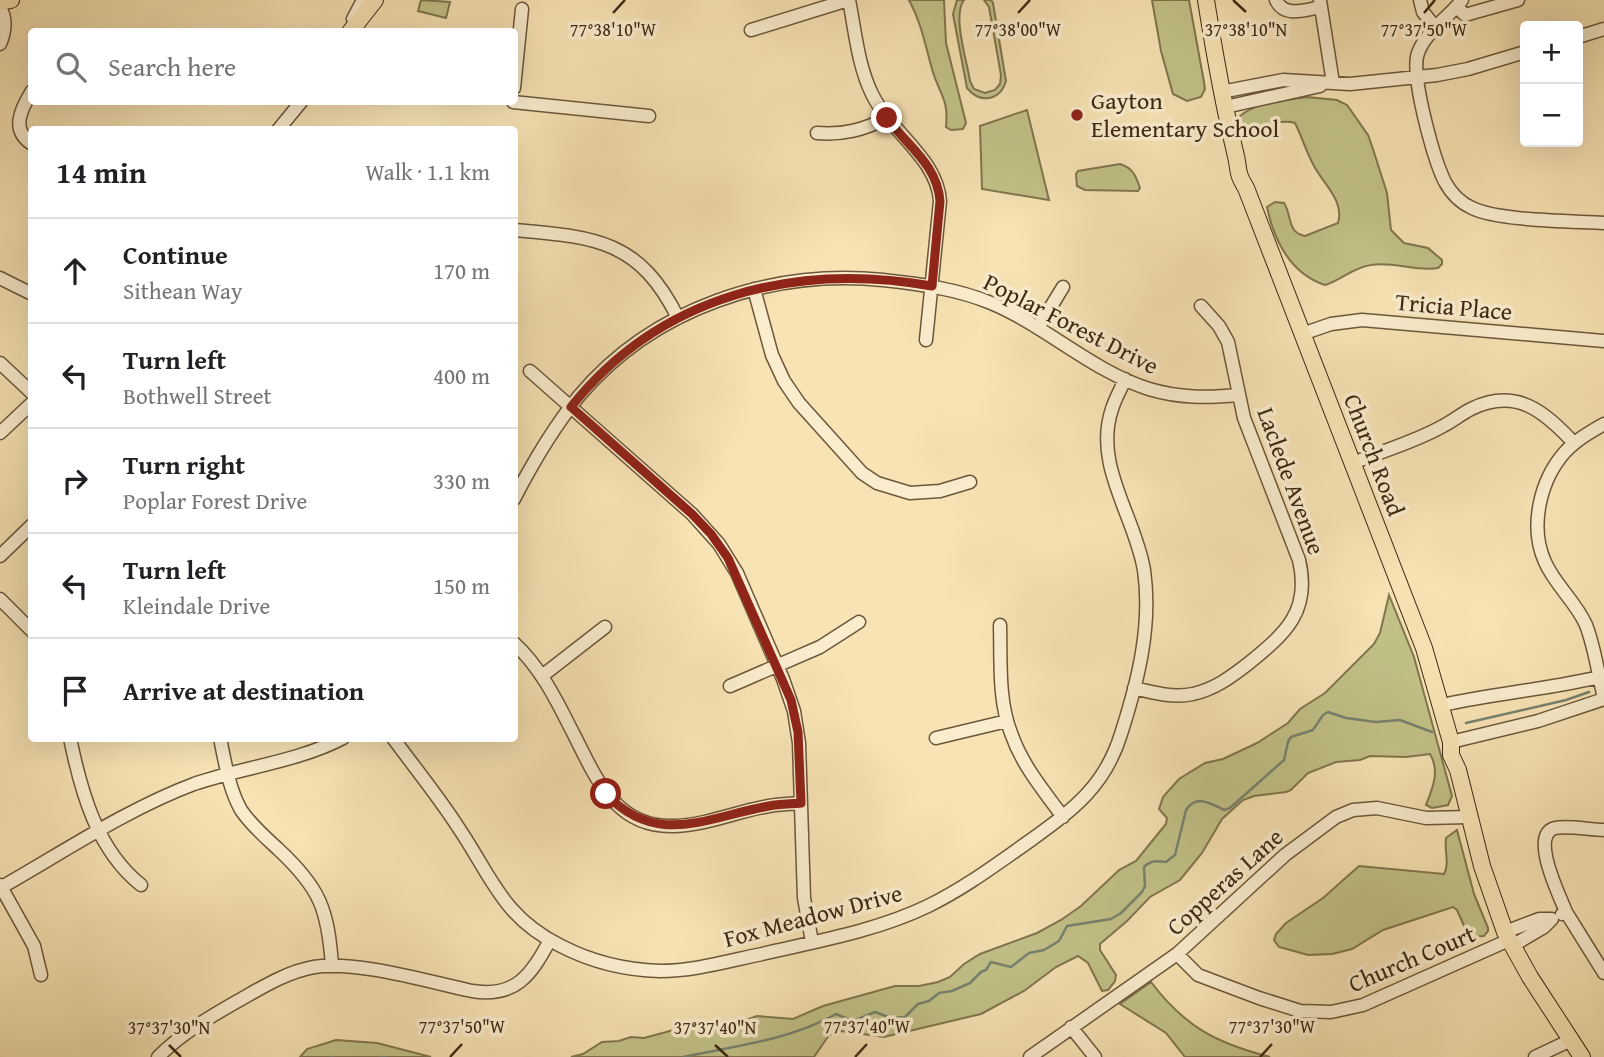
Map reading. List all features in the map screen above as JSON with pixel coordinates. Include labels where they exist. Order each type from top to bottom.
[{"type":"main road","points":[[0,2],[11,0]]},
{"type":"main road","points":[[351,28],[375,0]]},
{"type":"main road","name":"Church Road","points":[[1206,0],[1223,99],[1236,156],[1245,169],[1246,188],[1424,648],[1451,742],[1460,747],[1463,758],[1458,770],[1487,886],[1509,939],[1582,1057]]},
{"type":"street","points":[[350,28],[363,0]]},
{"type":"street","points":[[751,30],[849,0],[866,78],[875,99],[887,118],[930,168],[938,187],[940,201],[926,341]]},
{"type":"street","points":[[1276,0],[1279,7],[1288,12],[1320,3],[1333,83]]},
{"type":"street","points":[[1420,0],[1423,12],[1436,27]]},
{"type":"street","points":[[1513,1],[1465,15],[1460,3],[1425,38],[1418,53],[1417,77],[1441,171],[1448,187],[1461,202],[1473,209],[1491,214],[1604,223]]},
{"type":"street","points":[[0,8],[5,25],[0,44]]},
{"type":"street","points":[[518,48],[522,9]]},
{"type":"street","points":[[1583,35],[1604,29]]},
{"type":"street","points":[[1223,99],[1333,83],[1350,84],[1417,77],[1468,69],[1520,53]]},
{"type":"street","points":[[28,100],[18,121],[20,134],[28,141]]},
{"type":"street","points":[[518,103],[649,116]]},
{"type":"street","points":[[281,126],[299,105]]},
{"type":"street","points":[[817,133],[847,133],[887,118]]},
{"type":"street","points":[[518,230],[589,238],[627,254],[659,285],[678,318]]},
{"type":"street","points":[[0,278],[28,292]]},
{"type":"street","name":"Poplar Forest Drive","points":[[518,492],[537,456],[571,407],[590,384],[629,350],[678,318],[726,297],[795,281],[843,278],[932,286],[981,299],[1038,328],[1125,379],[1150,389],[1182,396],[1238,395]]},
{"type":"street","points":[[1038,328],[1063,287]]},
{"type":"street","points":[[754,289],[772,355],[784,381],[799,403],[862,473],[890,489],[910,493],[940,491],[970,482]]},
{"type":"street","name":"Laclede Avenue","points":[[1134,688],[1158,694],[1182,695],[1216,687],[1283,635],[1300,604],[1303,579],[1299,560],[1244,418],[1228,342],[1219,326],[1201,306]]},
{"type":"street","name":"Tricia Place","points":[[1302,334],[1331,324],[1362,320],[1604,341]]},
{"type":"street","points":[[0,363],[28,389]]},
{"type":"street","points":[[530,371],[692,514],[711,534],[737,573],[791,700],[798,732],[804,898],[811,942]]},
{"type":"street","name":"Fox Meadow Drive","points":[[396,742],[456,823],[508,908],[525,925],[550,940],[607,964],[661,971],[694,968],[865,930],[928,906],[986,872],[1063,817],[1090,793],[1110,762],[1122,732],[1134,688],[1146,624],[1144,575],[1137,540],[1110,467],[1107,442],[1112,408],[1125,379]]},
{"type":"street","points":[[1353,463],[1430,432],[1469,410],[1491,402],[1521,403],[1541,411],[1574,443]]},
{"type":"street","points":[[0,433],[28,407]]},
{"type":"street","points":[[1451,742],[1538,721],[1604,699],[1602,676],[1586,626],[1546,565],[1539,541],[1539,511],[1552,470],[1574,443],[1604,424]]},
{"type":"street","points":[[0,556],[28,529]]},
{"type":"street","points":[[0,599],[28,627]]},
{"type":"street","points":[[730,686],[820,647],[859,622]]},
{"type":"street","points":[[1000,625],[1007,721],[1024,761],[1063,817]]},
{"type":"street","points":[[542,676],[605,627]]},
{"type":"street","points":[[518,648],[542,676],[601,788],[615,804],[640,820],[677,826],[771,806],[801,803]]},
{"type":"street","points":[[1442,705],[1478,697],[1552,688],[1602,676]]},
{"type":"street","points":[[936,738],[1007,721]]},
{"type":"street","points":[[71,742],[84,796],[100,831],[121,866],[142,886]]},
{"type":"street","points":[[221,742],[235,799],[248,820],[299,869],[318,896],[328,924],[332,966]]},
{"type":"street","points":[[41,975],[34,946],[0,887],[168,795],[333,742]]},
{"type":"street","name":"Copperas Lane","points":[[1030,1057],[1177,954],[1285,855],[1336,817],[1353,810],[1377,808],[1426,818],[1469,817]]},
{"type":"street","points":[[1604,830],[1556,828],[1547,833],[1544,839],[1544,851],[1566,912],[1604,973]]},
{"type":"street","name":"Church Court","points":[[1177,954],[1198,975],[1259,998],[1300,1011],[1331,1012],[1363,1005],[1509,939],[1539,919],[1552,919],[1566,912]]},
{"type":"street","points":[[158,1057],[192,1028],[280,978],[301,970],[332,966],[361,968],[492,993],[508,989],[527,976],[550,940]]},
{"type":"street","points":[[1071,1027],[1095,1057]]},
{"type":"street","points":[[1535,1057],[1571,1040]]},
{"type":"green space","points":[[421,0],[450,2],[446,18],[418,11]]},
{"type":"green space","points":[[909,0],[944,0],[946,43],[966,123],[963,129],[951,130],[946,127],[945,102]]},
{"type":"green space","points":[[957,0],[964,0],[959,17],[970,81],[974,89],[985,93],[995,90],[1000,84],[1001,75],[989,7],[984,0],[991,0],[993,3],[1006,81],[999,93],[989,98],[978,96],[967,88],[953,14]]},
{"type":"green space","points":[[1152,0],[1189,0],[1205,89],[1201,97],[1187,101],[1173,94],[1161,51]]},
{"type":"green space","points":[[1307,97],[1337,100],[1347,105],[1368,135],[1372,146],[1387,193],[1391,230],[1404,243],[1428,248],[1442,260],[1438,268],[1371,265],[1325,285],[1303,273],[1286,255],[1274,232],[1267,207],[1275,202],[1284,203],[1295,231],[1305,236],[1338,223],[1336,199],[1313,164],[1295,123],[1282,122],[1249,129],[1243,128],[1240,116],[1263,104]]},
{"type":"green space","points":[[1027,110],[1049,200],[982,189],[980,126]]},
{"type":"green space","points":[[1120,164],[1133,173],[1140,188],[1138,191],[1085,190],[1077,186],[1078,171]]},
{"type":"green space","points":[[1389,595],[1414,657],[1452,796],[1448,805],[1432,808],[1426,805],[1435,773],[1430,754],[1406,757],[1370,756],[1360,760],[1336,762],[1308,773],[1291,790],[1243,800],[1222,819],[1202,853],[1180,880],[1150,897],[1100,944],[1100,950],[1116,975],[1108,990],[1102,991],[1088,963],[1078,956],[1056,967],[1024,991],[981,1014],[884,1037],[840,1031],[829,1035],[814,1057],[571,1057],[583,1054],[602,1042],[631,1037],[644,1038],[692,1025],[746,1020],[757,1016],[793,1019],[823,1006],[895,986],[919,986],[938,982],[950,977],[980,954],[1037,933],[1061,920],[1081,906],[1119,870],[1136,861],[1166,824],[1167,818],[1159,809],[1163,797],[1179,779],[1205,763],[1223,759],[1257,743],[1288,723],[1300,709],[1325,693],[1374,644],[1380,633]]},
{"type":"green space","points":[[1457,830],[1474,894],[1488,928],[1484,936],[1469,937],[1457,910],[1453,907],[1383,930],[1352,949],[1332,954],[1308,955],[1279,947],[1274,940],[1286,923],[1323,898],[1359,866],[1444,874],[1447,865],[1446,838]]},
{"type":"green space","points":[[1151,982],[1176,1011],[1203,1031],[1233,1046],[1270,1057],[1185,1057],[1166,1033],[1120,1004]]},
{"type":"green space","points":[[336,1040],[377,1043],[431,1057],[300,1057],[307,1049]]},
{"type":"waterway","points":[[1466,723],[1566,700],[1589,692]]},
{"type":"waterway","points":[[683,1057],[781,1036],[836,1014],[853,1021],[875,1012],[891,1018],[905,1017],[918,1004],[929,1001],[939,993],[970,983],[986,970],[991,962],[1011,967],[1029,953],[1044,950],[1059,941],[1067,926],[1111,919],[1142,892],[1145,886],[1144,867],[1152,862],[1166,862],[1175,855],[1186,810],[1190,805],[1204,801],[1224,810],[1230,808],[1284,760],[1291,737],[1313,730],[1328,712],[1346,718],[1376,722],[1400,720],[1432,732]]},
{"type":"waterway","points":[[380,1057],[386,1057]]},
{"type":"place","name":"Gayton Elementary School","points":[[1077,115]]},
{"type":"route","points":[[606,794],[615,804],[640,820],[668,826],[707,821],[771,806],[801,803],[798,732],[791,700],[737,573],[719,544],[692,514],[571,407],[580,394],[603,372],[639,342],[687,312],[726,297],[780,283],[814,279],[861,278],[932,286],[940,201],[938,187],[925,161],[887,118]]}]
